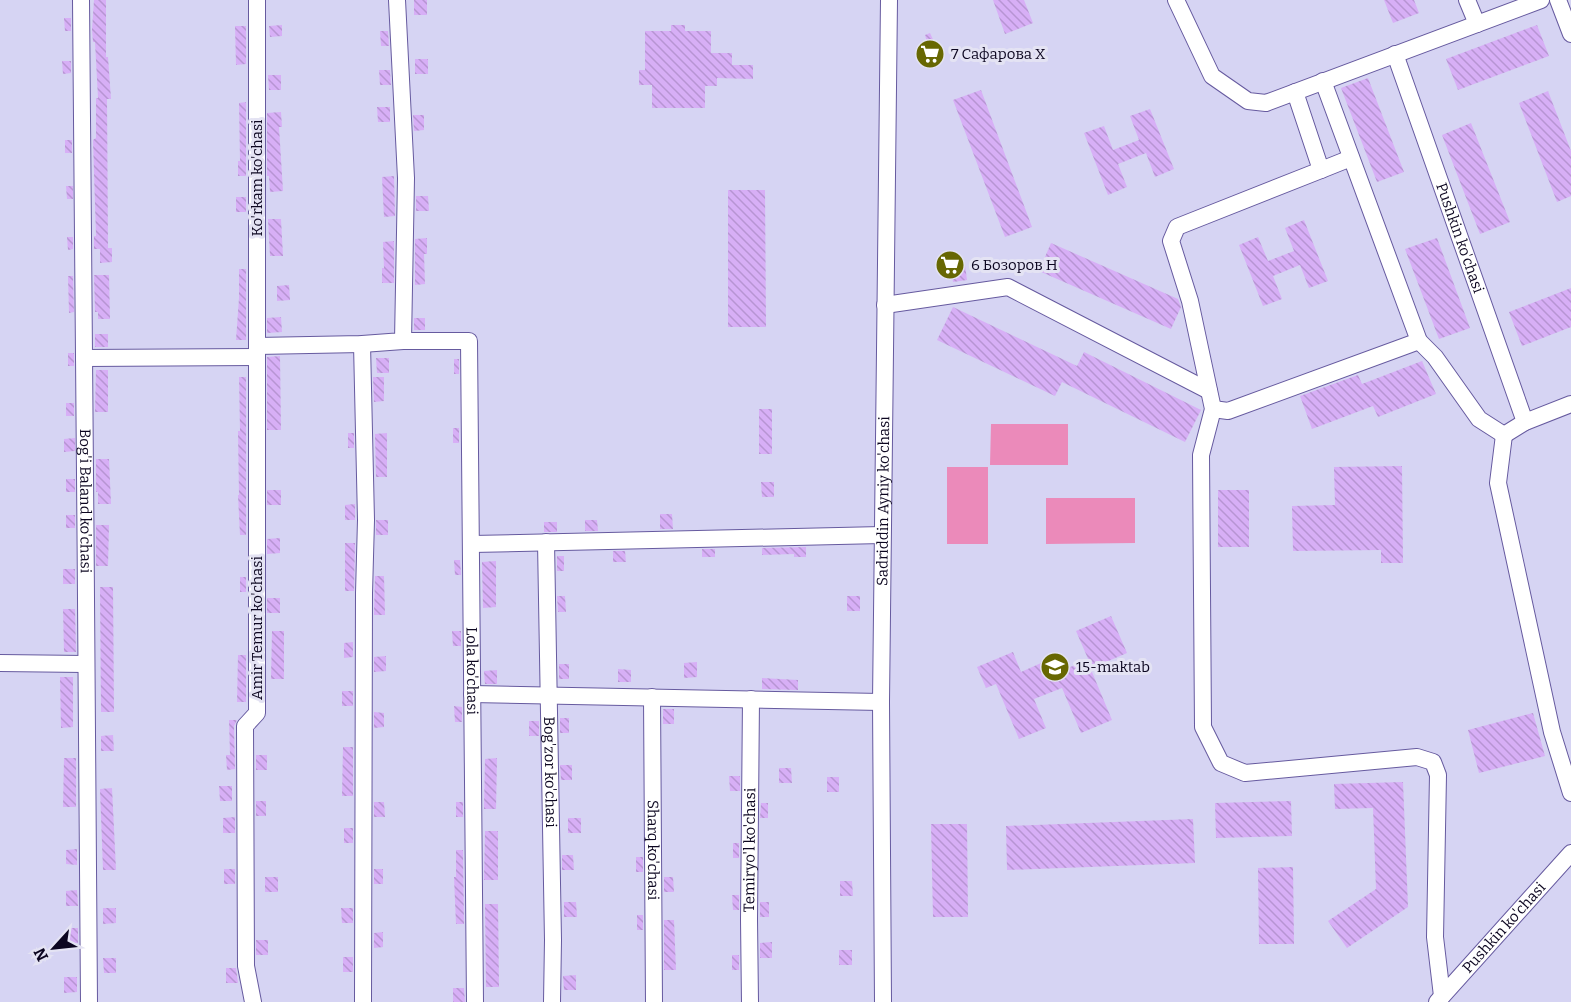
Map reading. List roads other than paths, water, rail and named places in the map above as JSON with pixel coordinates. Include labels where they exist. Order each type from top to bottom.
[{"type":"street","name":"Bog'i Baland ko'chasi","points":[[81,0],[88,1002]]},
{"type":"street","name":"Ko'rkam ko'chasi","points":[[257,0],[257,351]]},
{"type":"street","points":[[84,358],[257,351],[403,341],[406,178],[398,0]]},
{"type":"street","name":"Sadriddin Ayniy ko'chasi","points":[[883,1002],[882,535],[889,0]]},
{"type":"street","points":[[1176,0],[1212,75],[1248,101],[1266,103],[1541,0]]},
{"type":"street","points":[[1467,0],[1477,24]]},
{"type":"street","points":[[1558,0],[1571,34]]},
{"type":"street","name":"Pushkin ko'chasi","points":[[1395,54],[1525,422]]},
{"type":"street","points":[[1323,81],[1419,341],[1435,357],[1479,419],[1504,435]]},
{"type":"street","points":[[1294,92],[1321,170]]},
{"type":"street","points":[[1351,158],[1177,227],[1171,241],[1190,301],[1213,410],[1201,455],[1203,727],[1221,763],[1245,773],[1417,757],[1433,762],[1438,775],[1435,937],[1439,999]]},
{"type":"street","points":[[885,305],[1008,287],[1209,391]]},
{"type":"street","name":"Lola ko'chasi","points":[[403,341],[469,341],[475,1002]]},
{"type":"street","points":[[1213,410],[1228,411],[1419,341]]},
{"type":"street","points":[[362,344],[366,520],[363,1002]]},
{"type":"street","name":"Amir Temur ko'chasi","points":[[253,1002],[246,966],[245,726],[257,713],[257,351]]},
{"type":"street","points":[[1504,435],[1525,422],[1571,404]]},
{"type":"street","points":[[1504,435],[1498,483],[1552,732],[1571,792]]},
{"type":"street","points":[[472,544],[882,535]]},
{"type":"street","name":"Bog'zor ko'chasi","points":[[546,542],[553,940],[552,1002]]},
{"type":"street","points":[[0,663],[85,664]]},
{"type":"street","points":[[472,694],[881,702]]},
{"type":"street","name":"Sharq ko'chasi","points":[[652,697],[654,1002]]},
{"type":"street","name":"Temiryo'l ko'chasi","points":[[750,1002],[752,699]]},
{"type":"street","name":"Pushkin ko'chasi","points":[[1439,999],[1571,853]]},
{"type":"place","name":"7 Сафарова Х","points":[[930,54]]},
{"type":"place","name":"6 Бозоров Н","points":[[950,265]]},
{"type":"place","name":"15-maktab","points":[[1055,667]]}]
